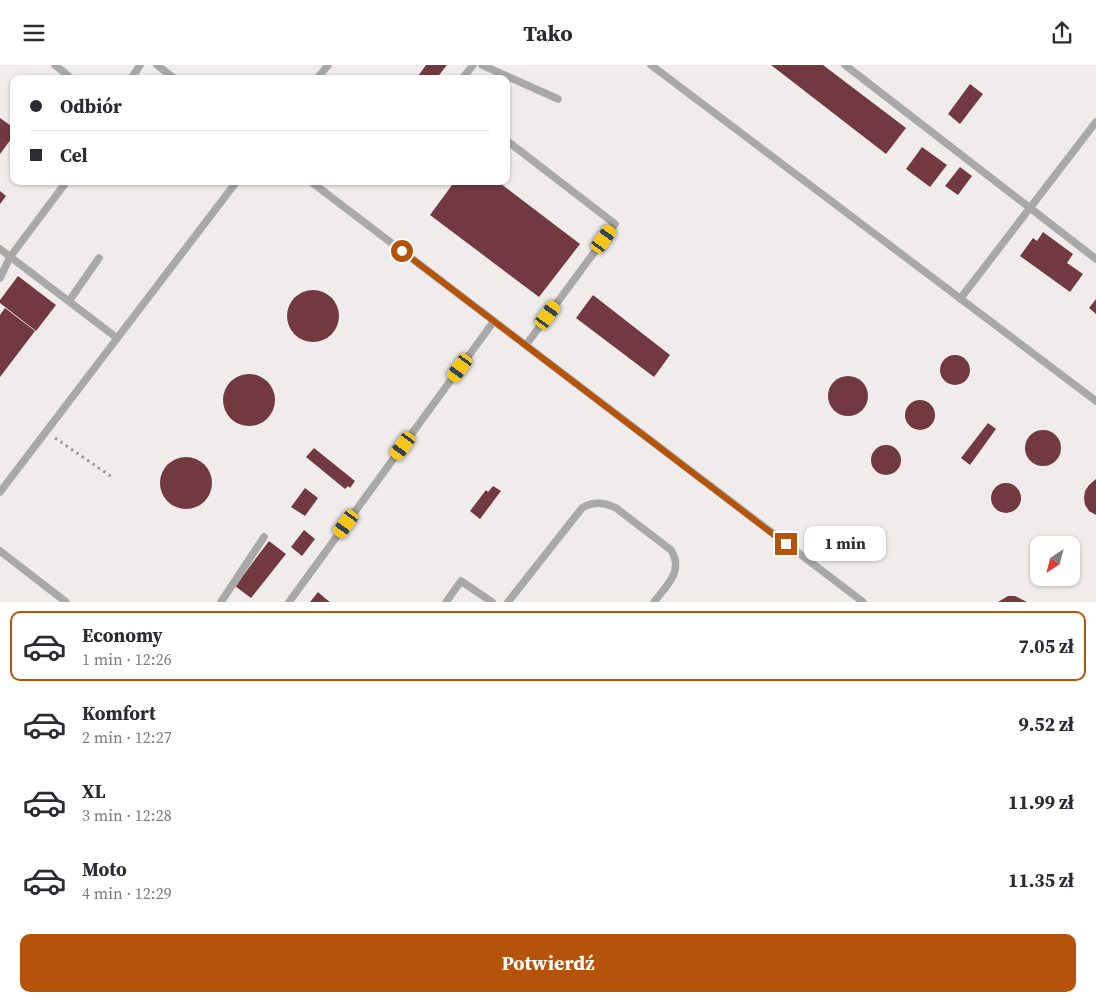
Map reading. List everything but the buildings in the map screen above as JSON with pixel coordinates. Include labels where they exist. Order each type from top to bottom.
[{"type":"lane","points":[[55,65],[67,75]]},
{"type":"lane","points":[[157,65],[170,75]]},
{"type":"lane","points":[[320,75],[328,65]]},
{"type":"lane","points":[[465,75],[473,65]]},
{"type":"lane","points":[[482,65],[504,75]]},
{"type":"lane","points":[[652,65],[1096,401]]},
{"type":"lane","points":[[845,65],[1096,259]]},
{"type":"lane","points":[[510,78],[558,99]]},
{"type":"lane","points":[[960,299],[1096,122]]},
{"type":"lane","points":[[510,143],[615,224],[526,345]]},
{"type":"lane","points":[[0,278],[10,257],[64,185]]},
{"type":"lane","points":[[0,492],[235,185]]},
{"type":"lane","points":[[315,185],[863,602]]},
{"type":"lane","points":[[0,249],[117,339]]},
{"type":"lane","points":[[69,301],[99,258]]},
{"type":"lane","points":[[289,602],[494,321]]},
{"type":"lane","points":[[508,602],[582,508],[589,503],[606,503],[616,508],[671,550],[675,557],[677,564],[672,577],[654,602]]},
{"type":"lane","points":[[220,602],[264,537]]},
{"type":"lane","points":[[0,551],[66,602]]},
{"type":"lane","points":[[446,602],[461,581],[492,602]]},
{"type":"path","points":[[46,432],[112,477]]},
{"type":"route","points":[[402,251],[786,544]]}]
